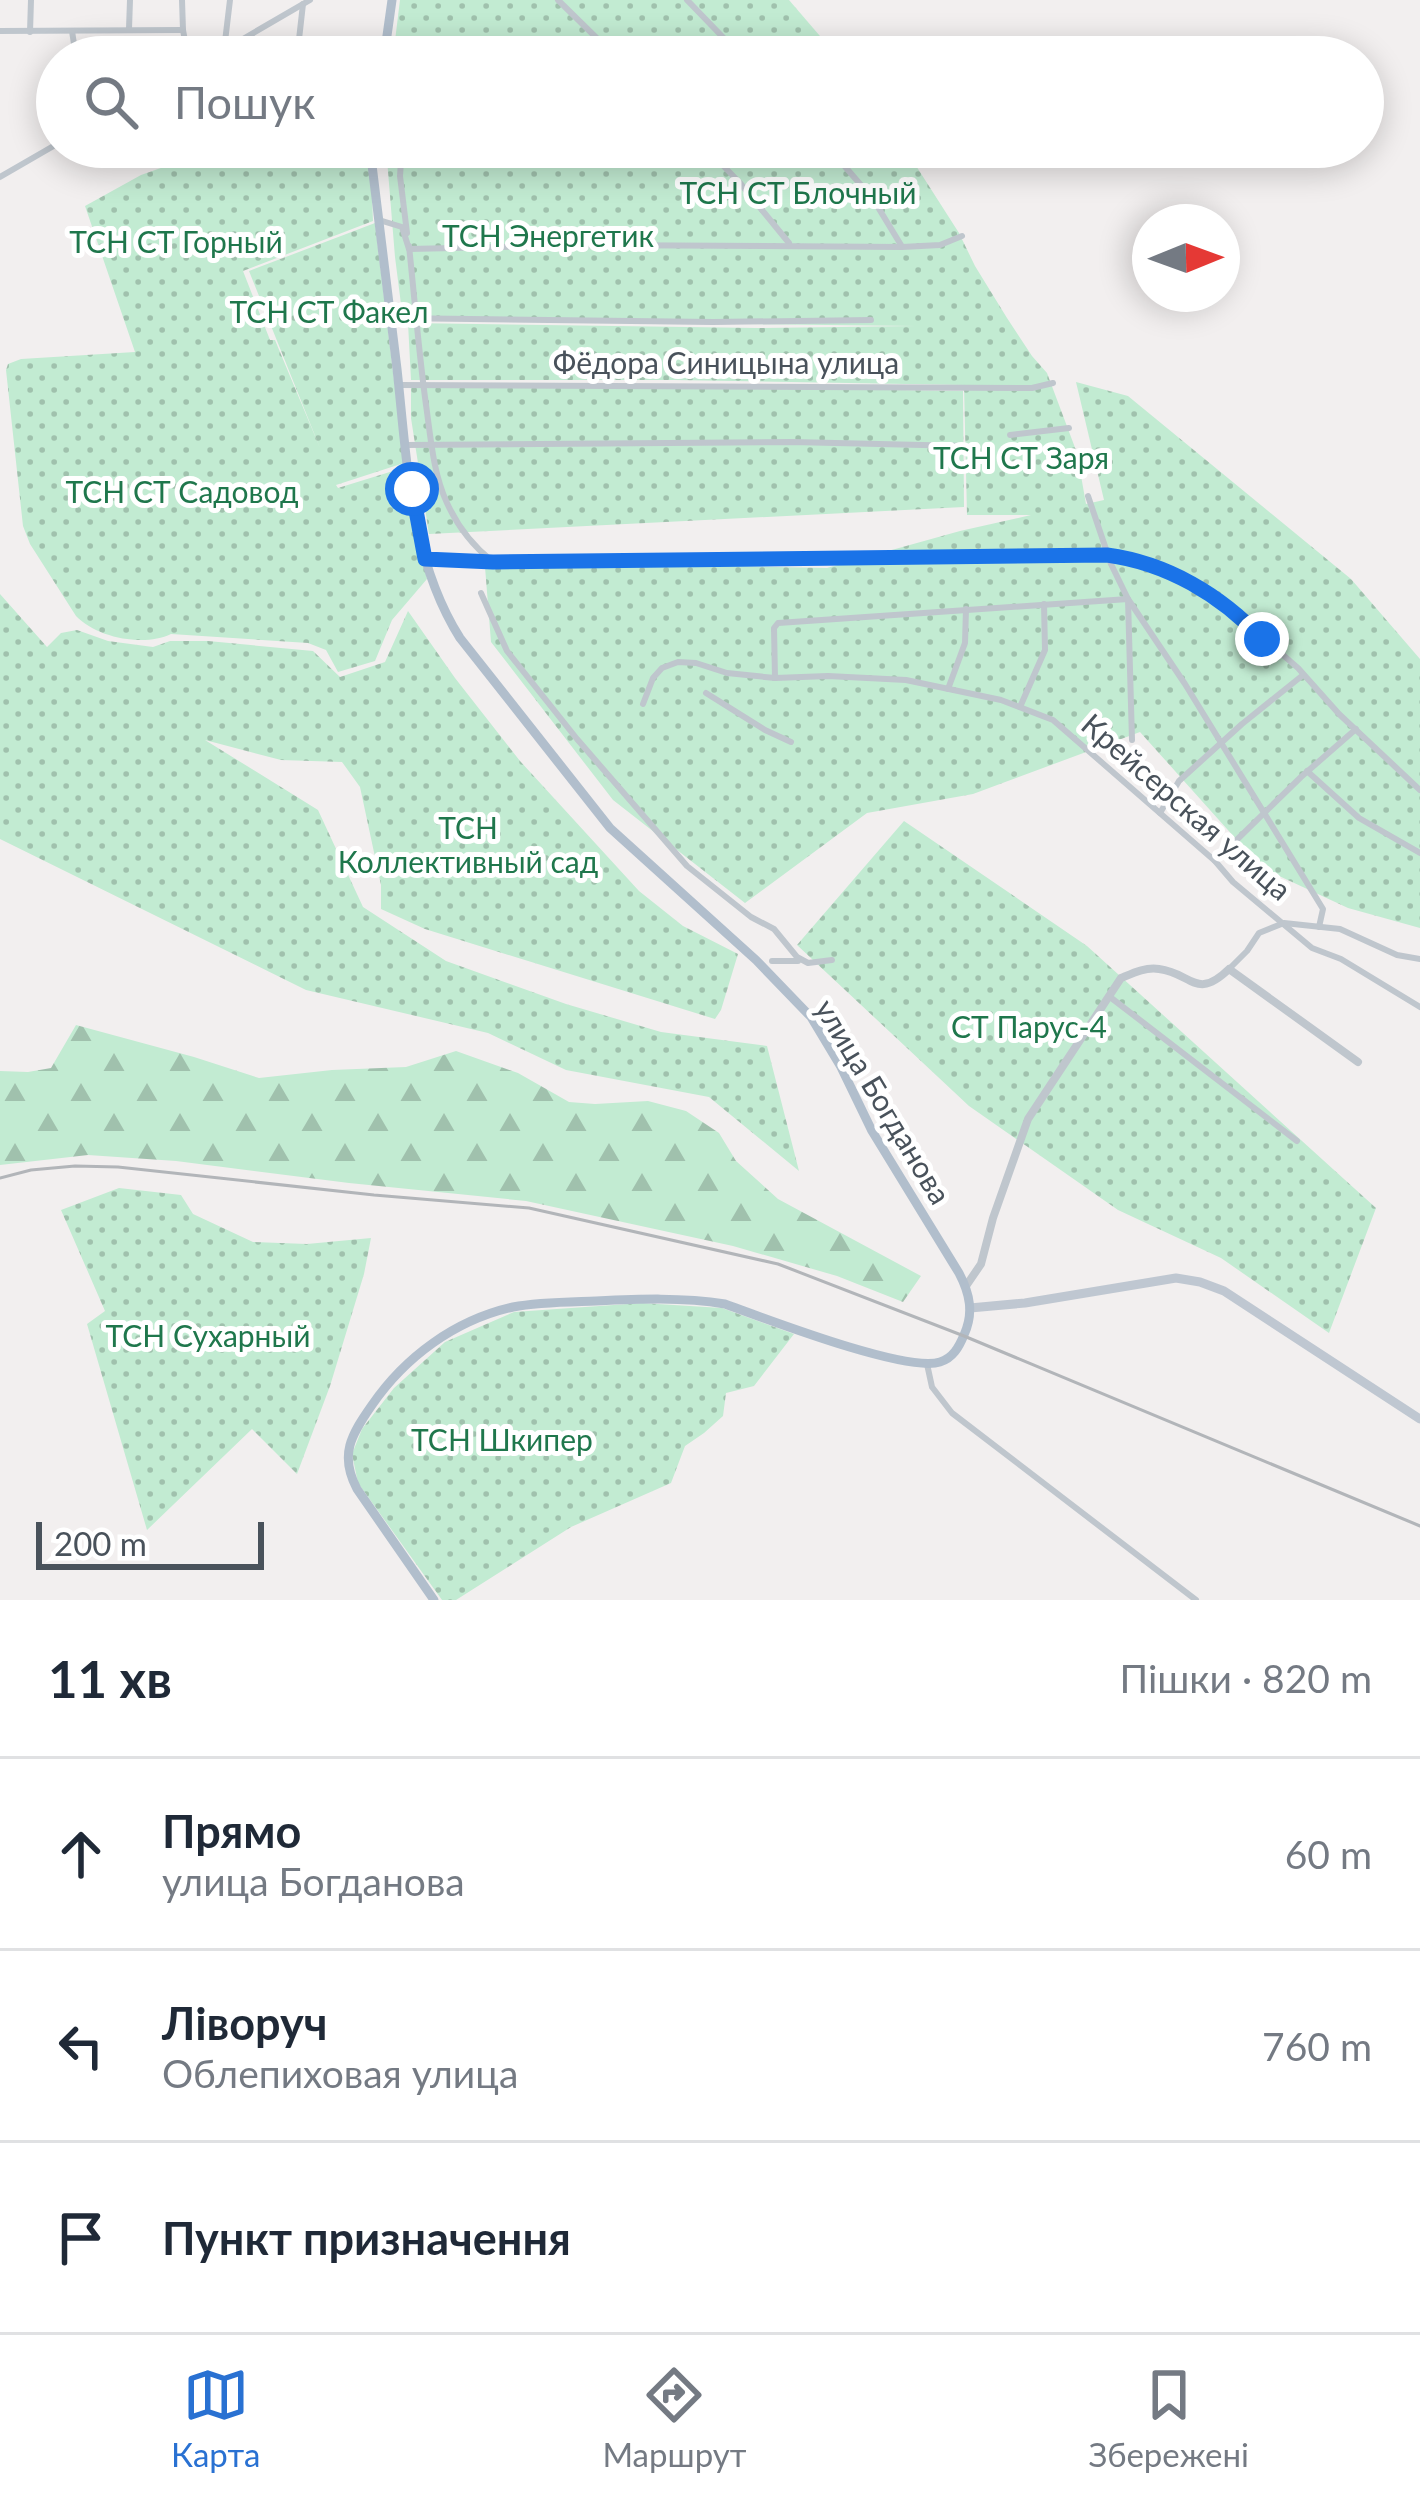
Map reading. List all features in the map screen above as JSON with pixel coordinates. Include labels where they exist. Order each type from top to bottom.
[{"type":"main road","points":[[387,36],[392,0]]},
{"type":"main road","name":"улица Богданова","points":[[372,168],[406,445],[425,559],[444,613],[595,811],[811,1017],[872,1131],[966,1286],[970,1308]]},
{"type":"main road","points":[[434,1600],[357,1489],[346,1457],[358,1425],[415,1358],[454,1328],[514,1307],[700,1300],[873,1353],[927,1364],[954,1354],[968,1326],[970,1308],[1025,1304],[1176,1278],[1224,1292],[1420,1420]]},
{"type":"street","points":[[30,32],[31,0]]},
{"type":"street","points":[[129,29],[130,0]]},
{"type":"street","points":[[182,0],[184,36]]},
{"type":"street","points":[[226,36],[230,0]]},
{"type":"street","points":[[558,0],[595,36]]},
{"type":"street","points":[[687,0],[722,36]]},
{"type":"street","points":[[248,36],[307,2]]},
{"type":"street","points":[[301,36],[307,2]]},
{"type":"street","points":[[72,30],[73,36]]},
{"type":"street","points":[[0,31],[183,30]]},
{"type":"street","points":[[0,177],[36,156]]},
{"type":"street","points":[[401,168],[431,443],[448,505],[477,549],[493,562]]},
{"type":"street","points":[[725,168],[791,245]]},
{"type":"street","points":[[846,168],[902,247]]},
{"type":"street","points":[[379,220],[402,227],[410,249]]},
{"type":"street","points":[[410,249],[902,247],[940,245],[962,236]]},
{"type":"street","points":[[391,318],[872,320]]},
{"type":"street","name":"Фёдора Синицына улица","points":[[399,385],[1032,388],[1053,383]]},
{"type":"street","points":[[1010,435],[1069,428]]},
{"type":"street","points":[[406,445],[791,442],[966,446]]},
{"type":"street","points":[[1088,496],[1107,555],[1129,599],[1323,909],[1319,926]]},
{"type":"street","points":[[425,559],[1107,555],[1148,562],[1222,602],[1304,674],[1420,790]]},
{"type":"street","points":[[481,593],[507,651],[629,801],[687,866],[751,917],[774,928],[797,957],[808,963]]},
{"type":"street","points":[[775,678],[774,628],[778,623],[1129,599]]},
{"type":"street","points":[[1129,599],[1132,740]]},
{"type":"street","points":[[1020,707],[1045,650],[1044,604]]},
{"type":"street","points":[[948,689],[965,643],[966,609]]},
{"type":"street","name":"Крейсерская улица","points":[[643,704],[653,678],[678,662],[775,678],[906,680],[1001,700],[1052,719],[1312,948],[1341,959],[1420,1006]]},
{"type":"street","points":[[1160,813],[1179,782],[1304,674]]},
{"type":"street","points":[[706,693],[791,742]]},
{"type":"street","points":[[1215,861],[1356,729]]},
{"type":"street","points":[[1307,771],[1359,818],[1420,854]]},
{"type":"street","points":[[1284,923],[1340,929],[1396,955],[1420,958]]},
{"type":"street","name":"Крейсерская улица","points":[[1229,970],[1259,932],[1284,923]]},
{"type":"street","points":[[772,961],[832,960]]},
{"type":"street","points":[[966,1286],[981,1264],[1021,1134],[1121,978],[1154,968],[1203,986],[1229,970],[1358,1062]]},
{"type":"street","points":[[1110,997],[1297,1141]]},
{"type":"street","points":[[927,1364],[932,1387],[952,1414],[1196,1600]]},
{"type":"green space","points":[[400,0],[789,0],[820,36],[396,36]]},
{"type":"green space","name":"ТСН СТ Садовод","points":[[161,168],[371,168],[373,221],[243,271],[320,448],[249,271],[375,223],[404,463],[336,485],[406,467],[427,579],[392,620],[375,661],[338,672],[326,650],[308,643],[171,634],[135,640],[108,635],[76,616],[30,544],[23,526],[6,370],[8,364],[21,359],[135,352],[85,206]]},
{"type":"green space","points":[[388,168],[917,168],[1007,318],[1047,373],[1077,453],[1086,504],[1104,500],[1076,382],[1128,396],[1351,579],[1420,659],[1420,928],[1348,908],[1262,868],[1140,732],[973,794],[867,813],[745,903],[613,800],[491,642],[485,567],[827,568],[1031,515],[967,515],[964,385],[411,380],[408,323],[915,326],[403,320]]},
{"type":"green space","points":[[411,383],[963,391],[964,507],[429,534],[411,418]]},
{"type":"green space","name":"ТСН Коллективный сад","points":[[0,594],[47,647],[61,633],[77,630],[108,641],[153,647],[170,641],[208,641],[313,651],[340,677],[385,662],[408,611],[520,761],[639,891],[683,926],[738,954],[715,1019],[425,929],[381,909],[381,885],[360,787],[342,762],[281,760],[205,740],[318,810],[363,907],[446,961],[661,1032],[767,1046],[799,1171],[709,1097],[566,1070],[488,1033],[306,990],[0,839]]},
{"type":"green space","name":"СТ Парус-4","points":[[904,821],[1087,946],[1376,1208],[1329,1333],[1221,1258],[1118,1210],[969,1106],[797,945]]},
{"type":"green space","points":[[76,1025],[259,1078],[406,1067],[456,1051],[518,1073],[569,1102],[648,1101],[686,1111],[719,1133],[736,1161],[778,1199],[921,1276],[903,1302],[837,1276],[733,1246],[526,1201],[176,1161],[88,1155],[0,1165],[0,1071],[51,1068]]},
{"type":"green space","name":"ТСН Сухарный","points":[[119,1188],[181,1195],[193,1214],[253,1242],[307,1244],[371,1238],[330,1386],[297,1474],[252,1429],[147,1530],[87,1324],[105,1311],[61,1210]]},
{"type":"green space","name":"ТСН Шкипер","points":[[642,1303],[722,1308],[794,1334],[754,1386],[726,1393],[723,1416],[685,1446],[671,1483],[571,1527],[456,1600],[442,1600],[358,1483],[352,1454],[362,1429],[394,1388],[445,1342],[514,1312]]},
{"type":"railway","points":[[0,1178],[31,1170],[118,1167],[529,1208],[778,1264],[964,1336],[1420,1526]]},
{"type":"route","points":[[412,489],[425,559],[1107,555],[1148,562],[1184,579],[1222,602],[1262,639]]},
{"type":"park label","name":"ТСН СТ Блочный","points":[[798,192]]},
{"type":"park label","name":"ТСН Энергетик","points":[[548,235]]},
{"type":"park label","name":"ТСН СТ Горный","points":[[176,241]]},
{"type":"park label","name":"ТСН СТ Факел","points":[[329,311]]},
{"type":"park label","name":"ТСН СТ Заря","points":[[1021,457]]}]
